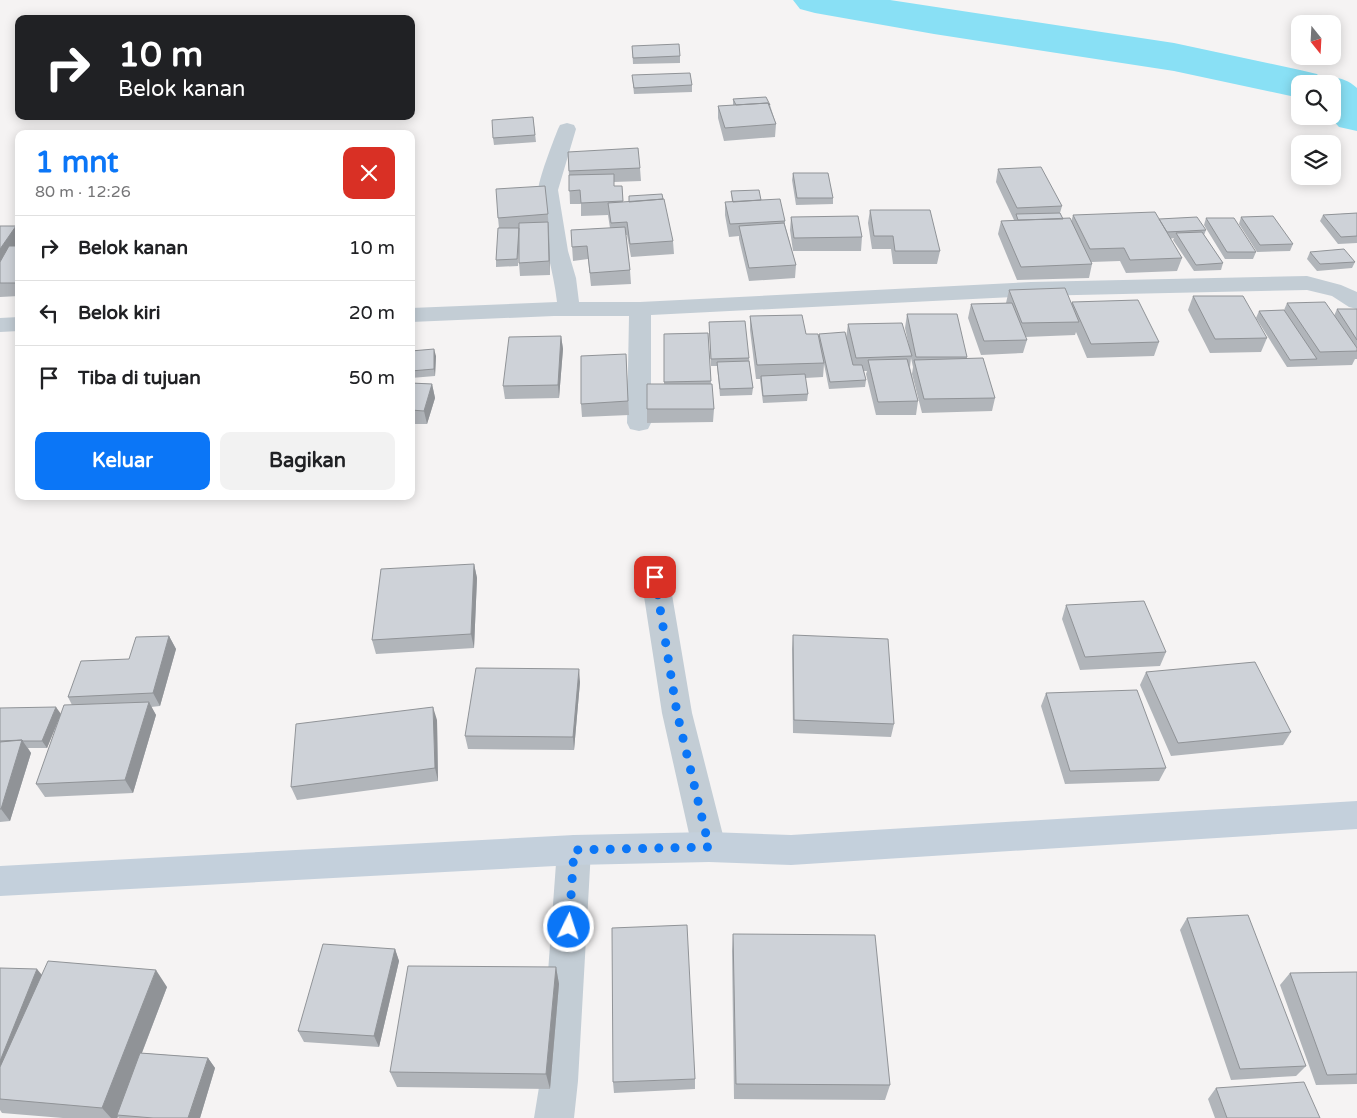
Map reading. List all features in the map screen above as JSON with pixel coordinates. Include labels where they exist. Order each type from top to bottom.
[{"type":"street","points":[[566,129],[548,190],[557,251],[565,278],[569,309]]},
{"type":"street","points":[[415,315],[569,309],[640,309],[1032,289],[1307,283],[1347,294],[1357,302]]},
{"type":"street","points":[[639,423],[640,309]]},
{"type":"street","points":[[0,325],[15,324]]},
{"type":"street","points":[[655,577],[677,713],[709,847]]},
{"type":"street","points":[[0,881],[574,850],[709,847],[791,850],[1357,815]]},
{"type":"street","points":[[554,1118],[559,1082],[574,850]]},
{"type":"building","points":[[679,44],[680,56],[633,58],[632,46]]},
{"type":"building","points":[[690,73],[692,85],[634,88],[632,75]]},
{"type":"building","points":[[766,97],[770,105],[768,103],[736,105],[733,99]]},
{"type":"building","points":[[768,103],[776,124],[725,128],[718,106]]},
{"type":"building","points":[[533,117],[535,135],[493,138],[492,120]]},
{"type":"building","points":[[638,148],[640,168],[569,171],[568,152]]},
{"type":"building","points":[[1041,167],[1062,206],[1017,208],[998,169]]},
{"type":"building","points":[[793,173],[828,173],[833,198],[797,198]]},
{"type":"building","points":[[614,174],[614,186],[622,186],[623,201],[581,203],[580,190],[569,191],[569,175]]},
{"type":"building","points":[[545,186],[548,214],[498,218],[496,189]]},
{"type":"building","points":[[759,190],[761,200],[733,202],[731,191]]},
{"type":"building","points":[[662,194],[663,199],[629,202],[629,196]]},
{"type":"building","points":[[664,199],[673,241],[630,244],[627,222],[611,223],[608,203]]},
{"type":"building","points":[[780,199],[785,221],[730,224],[725,202]]},
{"type":"building","points":[[870,210],[930,210],[940,251],[895,251],[893,236],[874,236]]},
{"type":"building","points":[[1155,212],[1182,258],[1130,260],[1124,248],[1090,249],[1073,215]]},
{"type":"building","points":[[1060,213],[1063,219],[1018,220],[1016,214]]},
{"type":"building","points":[[1357,213],[1357,236],[1341,237],[1323,215]]},
{"type":"building","points":[[858,216],[862,237],[794,238],[791,217]]},
{"type":"building","points":[[1273,216],[1293,244],[1260,245],[1241,217]]},
{"type":"building","points":[[1197,217],[1206,230],[1167,232],[1159,219]]},
{"type":"building","points":[[1070,218],[1092,264],[1021,267],[1001,221]]},
{"type":"building","points":[[1206,218],[1234,218],[1256,252],[1227,252]]},
{"type":"building","points":[[548,222],[549,261],[519,263],[519,223]]},
{"type":"building","points":[[784,223],[796,265],[749,268],[739,226]]},
{"type":"building","points":[[0,226],[15,226],[15,227],[0,249]]},
{"type":"building","points":[[625,227],[630,270],[590,273],[587,246],[572,247],[571,230]]},
{"type":"building","points":[[498,228],[519,228],[517,259],[496,260]]},
{"type":"building","points":[[1202,232],[1223,263],[1196,265],[1176,233]]},
{"type":"building","points":[[9,246],[15,246],[15,283],[0,283],[0,262]]},
{"type":"building","points":[[1344,249],[1355,262],[1320,264],[1310,252]]},
{"type":"building","points":[[1065,288],[1079,322],[1022,323],[1009,290]]},
{"type":"building","points":[[1193,296],[1243,296],[1267,338],[1215,339]]},
{"type":"building","points":[[1138,300],[1159,342],[1091,344],[1072,302]]},
{"type":"building","points":[[1325,302],[1357,348],[1357,351],[1320,352],[1287,303]]},
{"type":"building","points":[[1012,303],[1027,340],[984,341],[971,304]]},
{"type":"building","points":[[1337,309],[1357,309],[1357,340]]},
{"type":"building","points":[[1284,310],[1317,359],[1290,360],[1259,311]]},
{"type":"building","points":[[907,314],[957,314],[967,357],[916,357]]},
{"type":"building","points":[[802,315],[806,334],[818,334],[824,363],[757,365],[750,316]]},
{"type":"building","points":[[745,321],[749,358],[711,359],[709,322]]},
{"type":"building","points":[[902,323],[912,356],[856,358],[848,324]]},
{"type":"building","points":[[845,332],[853,365],[862,365],[866,380],[830,382],[819,334]]},
{"type":"building","points":[[708,333],[711,381],[664,382],[664,334]]},
{"type":"building","points":[[561,336],[558,385],[503,386],[509,337]]},
{"type":"building","points":[[434,349],[434,369],[415,371],[415,351]]},
{"type":"building","points":[[626,354],[628,401],[581,404],[581,356]]},
{"type":"building","points":[[983,358],[995,398],[924,399],[914,360]]},
{"type":"building","points":[[907,359],[918,401],[878,402],[868,360]]},
{"type":"building","points":[[749,361],[753,388],[720,389],[717,362]]},
{"type":"building","points":[[805,374],[808,394],[763,396],[761,376]]},
{"type":"building","points":[[415,383],[432,384],[424,411],[415,410]]},
{"type":"building","points":[[647,384],[712,384],[714,409],[647,409]]},
{"type":"building","points":[[474,564],[471,634],[372,640],[381,569]]},
{"type":"building","points":[[1144,601],[1166,652],[1085,657],[1066,605]]},
{"type":"building","points":[[793,635],[888,639],[894,724],[794,720]]},
{"type":"building","points":[[169,636],[153,693],[68,697],[81,661],[129,659],[136,637]]},
{"type":"building","points":[[1255,662],[1291,732],[1178,743],[1146,672]]},
{"type":"building","points":[[476,668],[579,669],[573,737],[465,736]]},
{"type":"building","points":[[1137,690],[1166,768],[1070,771],[1046,693]]},
{"type":"building","points":[[149,702],[125,780],[36,784],[64,705]]},
{"type":"building","points":[[56,707],[42,741],[0,741],[0,708]]},
{"type":"building","points":[[433,707],[435,768],[291,787],[296,724]]},
{"type":"building","points":[[22,740],[1,809],[0,809],[0,742]]},
{"type":"building","points":[[1248,915],[1306,1066],[1240,1069],[1187,918]]},
{"type":"building","points":[[687,925],[695,1079],[613,1082],[612,928]]},
{"type":"building","points":[[733,934],[875,935],[890,1085],[736,1084]]},
{"type":"building","points":[[323,944],[395,949],[374,1036],[298,1031]]},
{"type":"building","points":[[48,961],[156,970],[102,1108],[0,1099],[0,1067]]},
{"type":"building","points":[[408,966],[556,967],[546,1074],[390,1072]]},
{"type":"building","points":[[0,968],[37,969],[0,1061]]},
{"type":"building","points":[[1357,972],[1357,1074],[1327,1075],[1290,973]]},
{"type":"building","points":[[140,1053],[208,1058],[188,1118],[117,1115]]},
{"type":"building","points":[[1304,1082],[1320,1118],[1227,1118],[1216,1088]]},
{"type":"waterway","points":[[815,0],[934,21],[1174,57],[1291,82]]},
{"type":"waterway","points":[[1341,100],[1357,116]]},
{"type":"route","points":[[569,927],[574,850],[709,847],[677,713],[655,577]]}]
